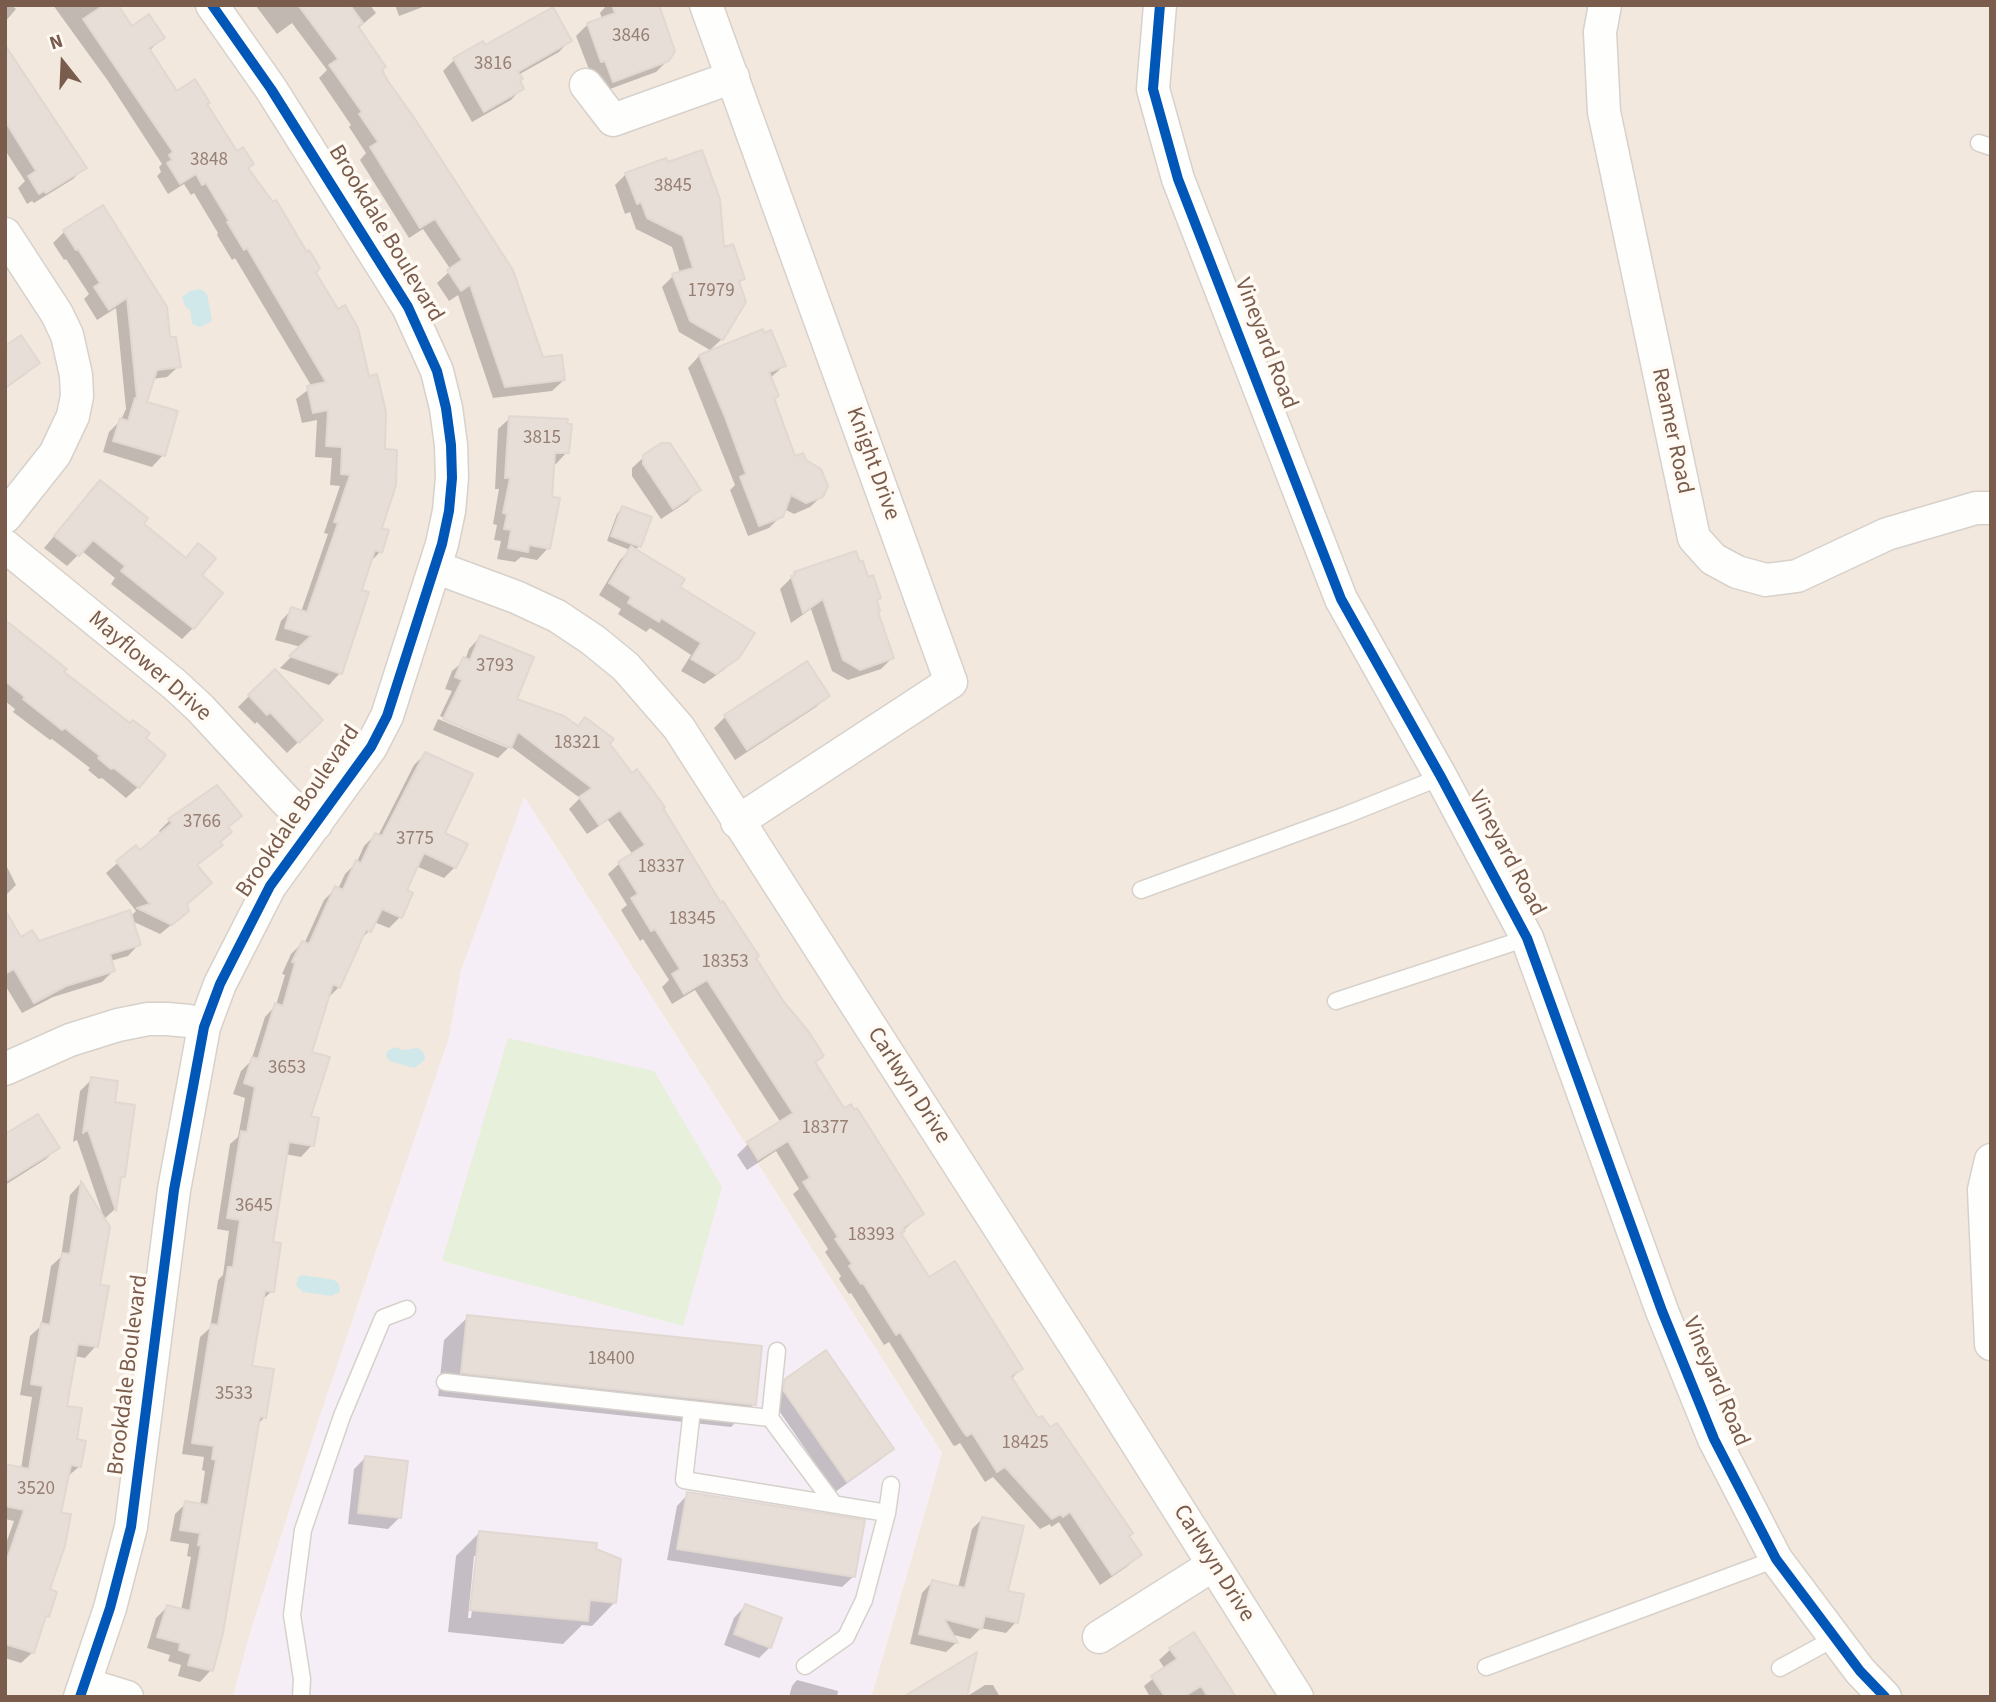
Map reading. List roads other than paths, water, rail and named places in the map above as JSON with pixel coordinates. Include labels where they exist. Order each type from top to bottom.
[{"type":"street","name":"Brookdale Boulevard","points":[[82,1690],[110,1608],[131,1527],[174,1190],[204,1027],[220,984],[256,911],[281,870],[371,747],[387,716],[435,567],[449,512],[452,478],[446,408],[437,370],[423,336],[395,285],[271,89],[212,5]]},
{"type":"street","name":"Knight Drive","points":[[706,5],[951,682],[737,822]]},
{"type":"street","name":"Vineyard Road","points":[[1160,5],[1153,89],[1178,179],[1341,599],[1441,776],[1527,937],[1667,1324],[1714,1439],[1776,1559],[1860,1671],[1885,1697]]},
{"type":"street","name":"Reamer Road","points":[[1605,5],[1600,32],[1604,113],[1694,538],[1713,559],[1737,572],[1766,580],[1797,576],[1887,534],[1976,508],[1991,508]]},
{"type":"street","points":[[586,85],[613,120],[733,77]]},
{"type":"street","points":[[5,234],[57,314],[67,335],[76,375],[77,396],[73,416],[55,454],[5,517]]},
{"type":"street","name":"Mayflower Drive","points":[[5,546],[174,684],[200,708],[287,802],[316,824]]},
{"type":"street","name":"Carlwyn Drive","points":[[435,567],[516,597],[557,616],[626,667],[679,729],[1297,1697]]},
{"type":"street","points":[[5,1069],[70,1040],[118,1025],[148,1019],[167,1019],[189,1021],[204,1027]]},
{"type":"street","points":[[1991,1160],[1984,1190],[1991,1344]]},
{"type":"street","points":[[1100,1637],[1213,1564]]},
{"type":"street","points":[[82,1690],[127,1697]]},
{"type":"lane","points":[[1142,890],[1346,815],[1441,776]]},
{"type":"lane","points":[[1336,1001],[1527,937]]},
{"type":"lane","points":[[301,1697],[302,1679],[292,1615],[303,1530],[342,1416],[383,1318],[407,1309]]},
{"type":"lane","points":[[777,1351],[770,1418],[834,1504]]},
{"type":"lane","points":[[445,1382],[770,1418]]},
{"type":"lane","points":[[692,1410],[684,1480],[887,1513]]},
{"type":"lane","points":[[805,1666],[846,1637],[864,1600],[887,1513],[891,1485]]},
{"type":"lane","points":[[1486,1667],[1776,1559]]},
{"type":"lane","points":[[1780,1668],[1835,1639]]},
{"type":"water","points":[[201,289],[207,294],[212,321],[200,327],[192,324],[190,310],[185,306],[182,297],[190,291]]},
{"type":"water","points":[[395,1047],[402,1050],[418,1048],[424,1053],[425,1060],[414,1068],[389,1061],[387,1051]]},
{"type":"water","points":[[303,1275],[334,1280],[339,1284],[340,1292],[331,1296],[303,1292],[296,1285],[298,1277]]}]
